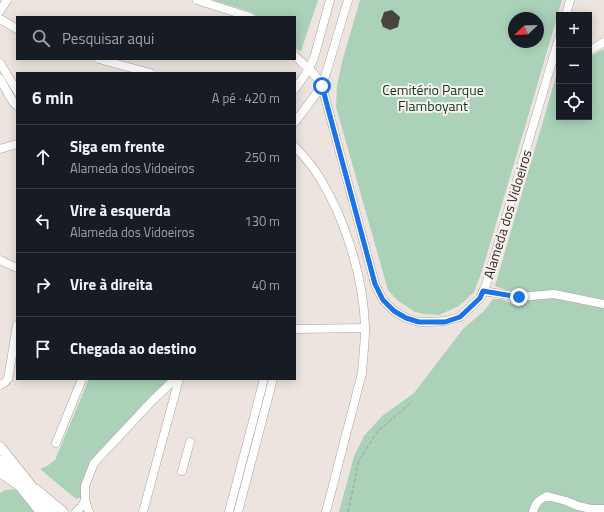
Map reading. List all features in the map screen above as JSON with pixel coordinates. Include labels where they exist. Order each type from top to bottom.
[{"type":"main road","points":[[0,447],[40,512]]},
{"type":"main road","points":[[0,461],[52,512]]},
{"type":"street","points":[[0,11],[7,0]]},
{"type":"street","points":[[197,0],[247,16]]},
{"type":"street","points":[[296,88],[309,69],[314,58],[330,0]]},
{"type":"street","points":[[296,121],[322,86],[348,0]]},
{"type":"street","points":[[567,12],[570,0]]},
{"type":"street","points":[[0,19],[16,28]]},
{"type":"street","points":[[592,49],[604,42]]},
{"type":"street","name":"Alameda dos Vidoeiros","points":[[322,86],[375,284],[383,300],[394,311],[406,318],[419,322],[445,322],[460,317],[480,298],[486,285],[556,52]]},
{"type":"street","points":[[296,57],[314,73],[322,86]]},
{"type":"street","points":[[103,60],[146,72]]},
{"type":"street","points":[[0,63],[16,89]]},
{"type":"street","points":[[0,79],[16,105]]},
{"type":"street","points":[[0,149],[16,144]]},
{"type":"street","points":[[296,148],[321,180],[340,216],[357,272],[363,305],[365,328],[362,373],[326,512]]},
{"type":"street","points":[[0,260],[16,268]]},
{"type":"street","points":[[483,291],[519,297],[554,294],[604,304]]},
{"type":"street","points":[[296,330],[365,328]]},
{"type":"street","points":[[0,385],[8,378],[16,331]]},
{"type":"street","points":[[56,443],[82,380]]},
{"type":"street","points":[[89,512],[85,500],[85,486],[94,463],[152,401],[158,397],[174,380]]},
{"type":"street","points":[[143,512],[179,380]]},
{"type":"street","points":[[229,512],[264,380]]},
{"type":"street","points":[[238,512],[273,380]]},
{"type":"street","points":[[158,397],[174,399]]},
{"type":"street","points":[[182,471],[190,442]]},
{"type":"street","points":[[0,473],[11,482],[24,484],[64,512]]},
{"type":"street","points":[[533,512],[536,503],[546,496],[591,509],[604,509]]},
{"type":"street","points":[[76,512],[85,500]]},
{"type":"path","points":[[348,512],[359,460],[378,431],[413,401]]},
{"type":"green space","points":[[212,0],[318,0],[301,51],[296,49],[296,16],[257,16],[251,12]]},
{"type":"green space","name":"Cemitério Parque Flamboyant","points":[[360,0],[562,0],[558,12],[556,12],[556,21],[482,271],[474,292],[459,306],[439,315],[415,312],[397,300],[388,290],[336,107],[337,86],[342,62]]},
{"type":"green space","points":[[604,49],[604,512],[339,512],[354,456],[364,436],[382,416],[414,393],[463,329],[484,311],[493,299],[502,299],[519,307],[519,290],[509,291],[495,286],[556,76],[556,120],[592,120],[592,55]]},
{"type":"green space","points":[[89,380],[169,380],[93,461],[82,497],[76,499],[40,469],[55,460]]},
{"type":"green space","points":[[18,489],[35,512],[0,512],[0,493],[5,490]]},
{"type":"building","points":[[392,10],[400,17],[398,27],[390,30],[383,27],[381,21],[384,12]]},
{"type":"route","points":[[322,86],[375,284],[383,300],[394,311],[406,318],[419,322],[445,322],[460,317],[480,298],[483,291],[519,297]]}]
